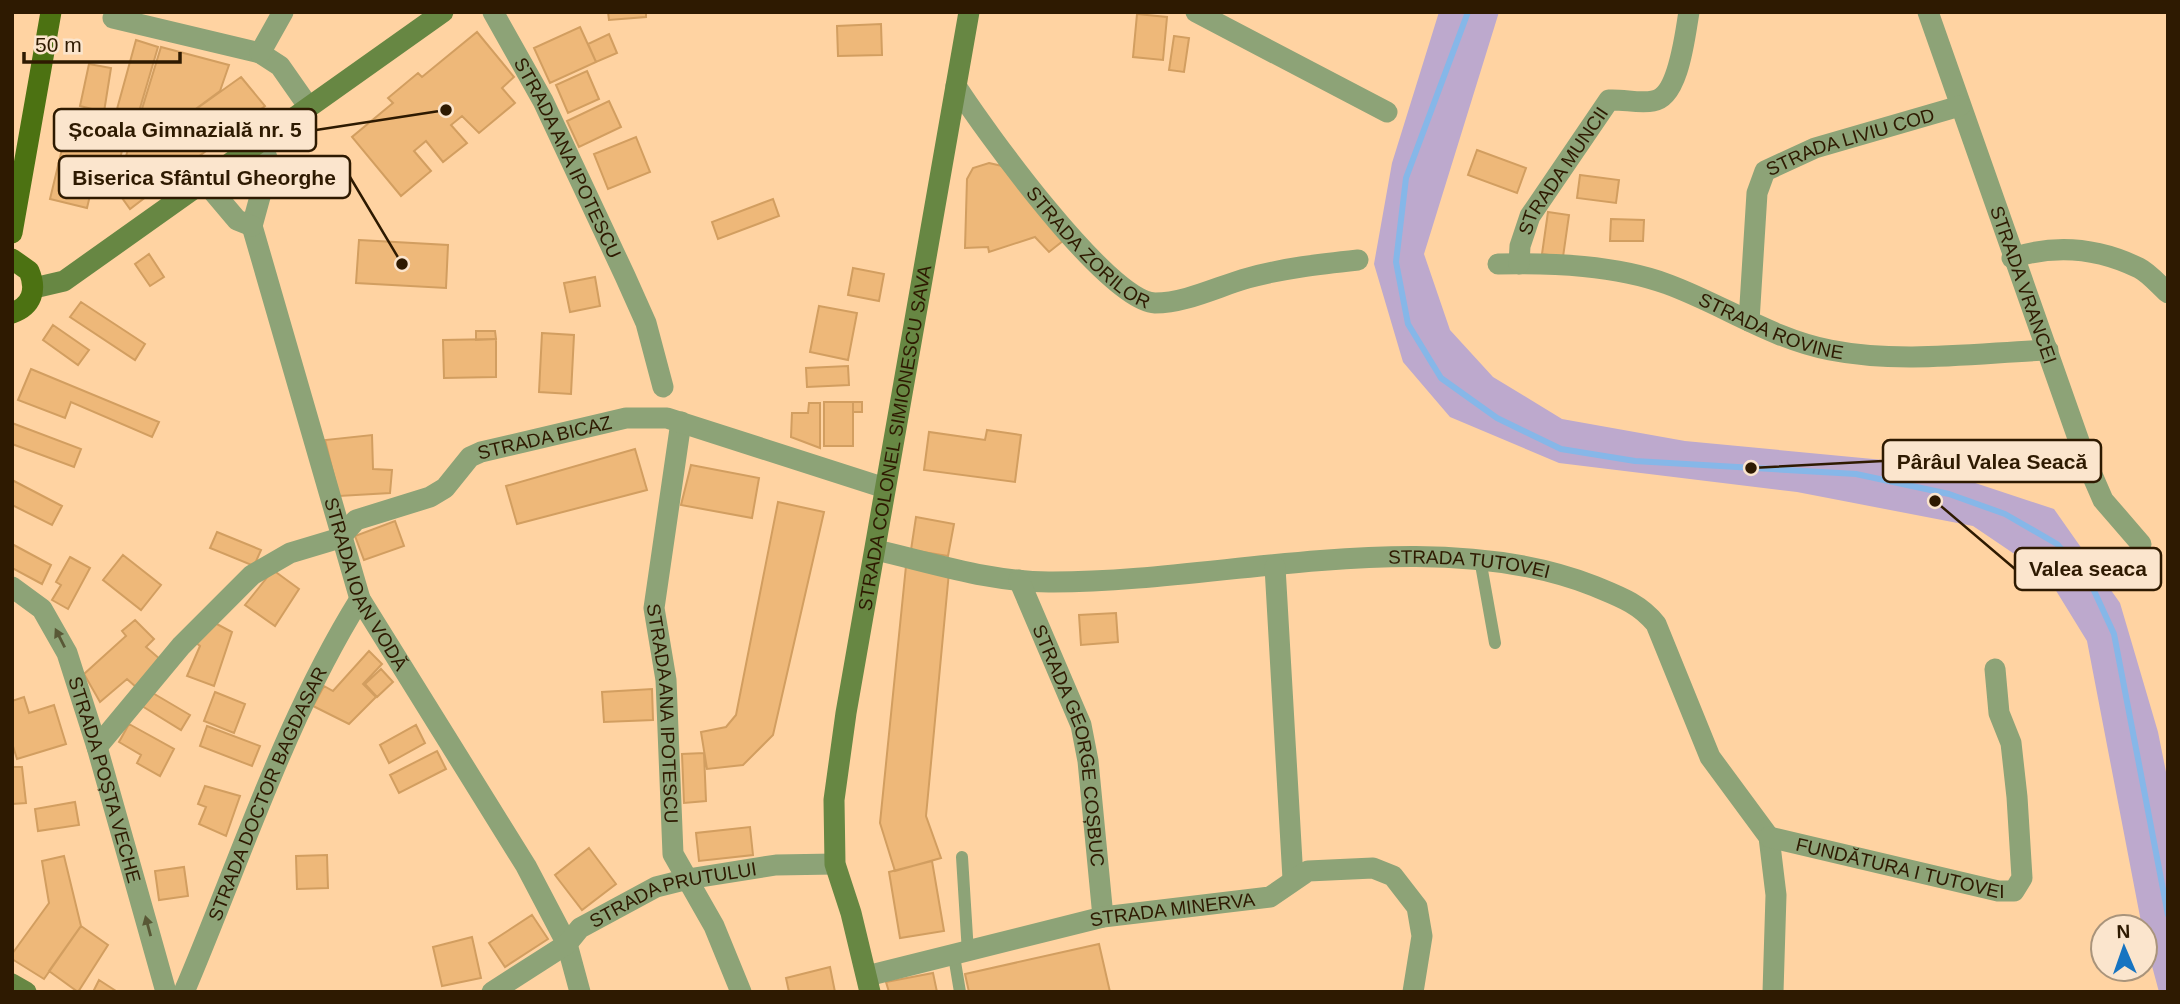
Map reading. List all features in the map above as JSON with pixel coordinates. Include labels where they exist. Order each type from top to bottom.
[{"type":"main road","points":[[12,233],[51,12]]},
{"type":"main road","points":[[34,288],[64,281],[443,12]]},
{"type":"main road","name":"STRADA COLONEL SIMIONESCU SAVA","points":[[868,984],[835,864],[834,800],[846,713],[969,12]]},
{"type":"main road","points":[[12,260],[29,271],[34,288],[28,304],[12,313]]},
{"type":"main road","points":[[12,984],[26,992]]},
{"type":"street","points":[[260,53],[284,12]]},
{"type":"street","name":"STRADA ANA IPOTESCU","points":[[493,12],[543,101],[625,276],[646,323],[663,387]]},
{"type":"street","points":[[1196,12],[1387,112]]},
{"type":"street","name":"STRADA MUNCII","points":[[1509,264],[1520,246],[1530,216],[1609,100],[1654,102],[1668,94],[1679,67],[1689,12]]},
{"type":"street","name":"STRADA VRANCEI","points":[[1928,12],[2012,258],[2103,500],[2141,544]]},
{"type":"street","points":[[113,18],[260,53],[279,66],[308,106]]},
{"type":"street","name":"STRADA ZORILOR","points":[[956,86],[981,126],[1063,228],[1127,289],[1153,303],[1181,299],[1249,277],[1301,266],[1358,260]]},
{"type":"street","name":"STRADA LIVIU COD","points":[[1749,321],[1757,193],[1765,171],[1815,148],[1960,106]]},
{"type":"street","points":[[204,181],[237,220],[252,226],[269,164],[261,140]]},
{"type":"street","name":"STRADA IOAN VODĂ","points":[[252,226],[340,538],[360,599],[371,621],[491,808],[567,944],[580,992]]},
{"type":"street","points":[[2012,258],[2039,249],[2081,249],[2141,268],[2168,293]]},
{"type":"street","name":"STRADA ROVINE","points":[[1509,264],[1606,271],[1664,283],[1779,336],[1830,351],[1891,356],[2048,350]]},
{"type":"street","name":"STRADA BICAZ","points":[[97,747],[181,646],[252,575],[290,553],[340,538],[356,520],[430,497],[445,488],[457,470],[481,452],[626,418],[667,418],[885,488]]},
{"type":"street","name":"STRADA ANA IPOTESCU","points":[[681,422],[654,608],[666,680],[673,853],[713,926],[741,992]]},
{"type":"street","name":"STRADA TUTOVEI","points":[[876,550],[1019,580],[1053,582],[1433,556],[1480,559],[1563,574],[1629,600],[1645,611],[1665,642],[1689,712],[1710,757],[1769,837],[1776,895],[1773,992]]},
{"type":"street","points":[[1275,567],[1293,879]]},
{"type":"street","name":"STRADA GEORGE COȘBUC","points":[[1019,580],[1082,725],[1103,917]]},
{"type":"street","name":"STRADA POȘTA VECHE","points":[[12,587],[35,603],[53,625],[67,653],[97,747],[166,992]]},
{"type":"street","name":"STRADA DOCTOR BAGDASAR","points":[[184,992],[288,742],[330,650],[360,599]]},
{"type":"street","name":"FUNDĂTURA I TUTOVEI","points":[[1769,837],[1998,891],[2014,891],[2021,878],[2017,797],[2011,743],[1999,713],[1995,669]]},
{"type":"street","name":"STRADA PRUTULUI","points":[[492,992],[567,944],[580,928],[656,887],[688,879],[776,866],[835,864]]},
{"type":"street","name":"STRADA MINERVA","points":[[868,984],[961,955],[1103,917],[1270,897],[1308,871],[1373,868],[1393,876],[1417,907],[1422,936],[1413,992]]},
{"type":"lane","points":[[1480,559],[1496,643]]},
{"type":"lane","points":[[960,992],[962,857]]},
{"type":"shaded area","points":[[1439,12],[1499,12],[1424,254],[1450,330],[1493,377],[1562,419],[1685,441],[1915,463],[2054,509],[2120,603],[2158,732],[2168,782],[2168,992],[2159,992],[2157,983],[2159,983],[2159,913],[2139,913],[2087,641],[2047,576],[1973,526],[1797,492],[1559,463],[1450,417],[1403,362],[1374,264],[1392,163]]},
{"type":"building","points":[[608,12],[646,12],[646,17],[609,20]]},
{"type":"building","points":[[1137,14],[1167,17],[1163,60],[1133,57]]},
{"type":"building","points":[[881,24],[882,55],[838,56],[837,26]]},
{"type":"building","points":[[580,27],[596,62],[550,83],[534,48]]},
{"type":"building","points":[[477,32],[514,77],[502,88],[515,103],[479,133],[462,116],[451,125],[467,143],[443,162],[426,141],[414,151],[431,171],[401,196],[352,137],[393,103],[388,98],[418,73],[422,77]]},
{"type":"building","points":[[609,34],[617,53],[596,62],[588,44]]},
{"type":"building","points":[[1174,36],[1189,38],[1184,72],[1169,70]]},
{"type":"building","points":[[136,40],[158,47],[135,125],[114,120]]},
{"type":"building","points":[[161,47],[229,65],[220,91],[178,122],[142,109]]},
{"type":"building","points":[[89,64],[111,68],[104,112],[80,106]]},
{"type":"building","points":[[587,71],[599,99],[568,113],[556,85]]},
{"type":"building","points":[[241,77],[265,106],[130,209],[115,188],[142,109],[178,122]]},
{"type":"building","points":[[609,101],[621,127],[579,147],[567,121]]},
{"type":"building","points":[[70,116],[127,130],[111,196],[91,191],[87,208],[50,199]]},
{"type":"building","points":[[636,137],[650,172],[608,189],[594,154]]},
{"type":"building","points":[[1477,150],[1526,168],[1517,193],[1468,175]]},
{"type":"building","points":[[989,163],[1002,166],[1064,240],[1049,252],[1035,237],[989,252],[988,247],[965,248],[967,179],[973,168]]},
{"type":"building","points":[[1580,175],[1619,180],[1616,203],[1577,198]]},
{"type":"building","points":[[773,199],[779,216],[718,239],[712,222]]},
{"type":"building","points":[[1548,212],[1569,215],[1563,257],[1542,254]]},
{"type":"building","points":[[1611,219],[1644,220],[1643,241],[1610,241]]},
{"type":"building","points":[[359,240],[448,245],[446,288],[356,283]]},
{"type":"building","points":[[149,254],[164,277],[150,286],[135,264]]},
{"type":"building","points":[[853,268],[884,274],[879,301],[848,295]]},
{"type":"building","points":[[595,277],[600,306],[570,312],[564,283]]},
{"type":"building","points":[[81,302],[145,344],[135,360],[70,317]]},
{"type":"building","points":[[819,306],[857,313],[848,360],[810,352]]},
{"type":"building","points":[[53,325],[89,350],[78,365],[43,340]]},
{"type":"building","points":[[476,331],[495,331],[496,339],[476,340]]},
{"type":"building","points":[[542,333],[574,335],[571,394],[539,392]]},
{"type":"building","points":[[496,339],[496,377],[444,378],[443,340]]},
{"type":"building","points":[[848,366],[849,385],[807,387],[806,368]]},
{"type":"building","points":[[31,369],[159,422],[152,437],[71,402],[65,418],[18,400]]},
{"type":"building","points":[[824,402],[853,402],[853,446],[824,446]]},
{"type":"building","points":[[853,402],[862,402],[862,412],[853,412]]},
{"type":"building","points":[[809,403],[820,403],[820,448],[791,437],[792,413],[808,413]]},
{"type":"building","points":[[12,423],[81,449],[74,467],[12,444]]},
{"type":"building","points":[[987,430],[1021,435],[1015,482],[924,470],[929,432],[985,440]]},
{"type":"building","points":[[372,435],[373,469],[392,470],[390,493],[339,496],[325,440]]},
{"type":"building","points":[[635,449],[647,490],[517,524],[506,486]]},
{"type":"building","points":[[691,465],[759,478],[752,518],[681,505]]},
{"type":"building","points":[[12,480],[62,506],[52,525],[12,505]]},
{"type":"building","points":[[778,502],[824,512],[773,735],[743,765],[707,769],[701,732],[726,727],[736,715]]},
{"type":"building","points":[[916,517],[954,524],[948,556],[911,550]]},
{"type":"building","points":[[395,521],[404,546],[364,560],[355,536]]},
{"type":"building","points":[[217,532],[261,550],[254,566],[210,548]]},
{"type":"building","points":[[12,544],[51,565],[42,584],[12,568]]},
{"type":"building","points":[[123,555],[161,585],[141,610],[103,580]]},
{"type":"building","points":[[70,557],[90,568],[68,609],[52,600],[61,585],[56,582]]},
{"type":"building","points":[[906,566],[949,572],[926,816],[941,858],[895,871],[880,823]]},
{"type":"building","points":[[273,570],[299,589],[275,626],[245,605]]},
{"type":"building","points":[[1116,613],[1118,642],[1081,645],[1079,615]]},
{"type":"building","points":[[135,620],[154,639],[146,647],[161,660],[136,687],[127,679],[100,702],[84,674],[126,636],[122,631]]},
{"type":"building","points":[[213,622],[232,632],[214,686],[187,676],[200,646],[195,642]]},
{"type":"building","points":[[369,651],[382,664],[363,684],[376,697],[349,724],[313,706],[324,686],[333,691]]},
{"type":"building","points":[[381,669],[393,682],[377,697],[365,684]]},
{"type":"building","points":[[652,689],[653,720],[604,722],[602,692]]},
{"type":"building","points":[[151,692],[190,715],[181,730],[142,706]]},
{"type":"building","points":[[215,692],[245,704],[234,733],[204,721]]},
{"type":"building","points":[[24,697],[29,713],[54,705],[66,744],[17,759],[12,743],[12,701]]},
{"type":"building","points":[[129,724],[174,749],[160,776],[137,763],[141,755],[119,742]]},
{"type":"building","points":[[416,725],[425,743],[389,763],[380,745]]},
{"type":"building","points":[[207,726],[260,746],[252,766],[200,746]]},
{"type":"building","points":[[437,751],[446,769],[399,793],[390,775]]},
{"type":"building","points":[[704,753],[706,801],[684,803],[682,754]]},
{"type":"building","points":[[12,767],[22,767],[26,803],[12,804]]},
{"type":"building","points":[[205,786],[240,796],[226,836],[199,824],[206,807],[198,804]]},
{"type":"building","points":[[75,802],[79,825],[38,831],[35,809]]},
{"type":"building","points":[[750,827],[753,855],[699,861],[696,833]]},
{"type":"building","points":[[589,848],[616,884],[582,910],[555,875]]},
{"type":"building","points":[[327,855],[328,888],[297,889],[296,856]]},
{"type":"building","points":[[64,856],[81,926],[44,979],[12,959],[12,954],[49,903],[42,861]]},
{"type":"building","points":[[932,861],[944,931],[900,938],[889,872]]},
{"type":"building","points":[[184,867],[188,896],[159,900],[155,871]]},
{"type":"building","points":[[532,915],[548,939],[505,967],[489,943]]},
{"type":"building","points":[[81,926],[108,945],[78,992],[49,971]]},
{"type":"building","points":[[472,937],[481,978],[442,986],[433,947]]},
{"type":"building","points":[[1099,944],[1110,992],[969,992],[965,974]]},
{"type":"building","points":[[830,967],[835,992],[789,992],[786,978]]},
{"type":"building","points":[[933,973],[937,992],[889,992],[886,982]]},
{"type":"building","points":[[99,980],[116,991],[116,992],[93,992]]},
{"type":"waterway","points":[[1468,12],[1406,178],[1396,262],[1408,324],[1441,378],[1497,418],[1561,449],[1635,461],[1856,474],[1949,494],[2005,514],[2057,544],[2090,582],[2114,634],[2168,915]]},
{"type":"place","name":"Școala Gimnazială nr. 5","points":[[446,110]]},
{"type":"place","name":"Biserica Sfântul Gheorghe","points":[[402,264]]},
{"type":"place","name":"Pârâul Valea Seacă","points":[[1751,468]]},
{"type":"place","name":"Valea seaca","points":[[1935,501]]}]
